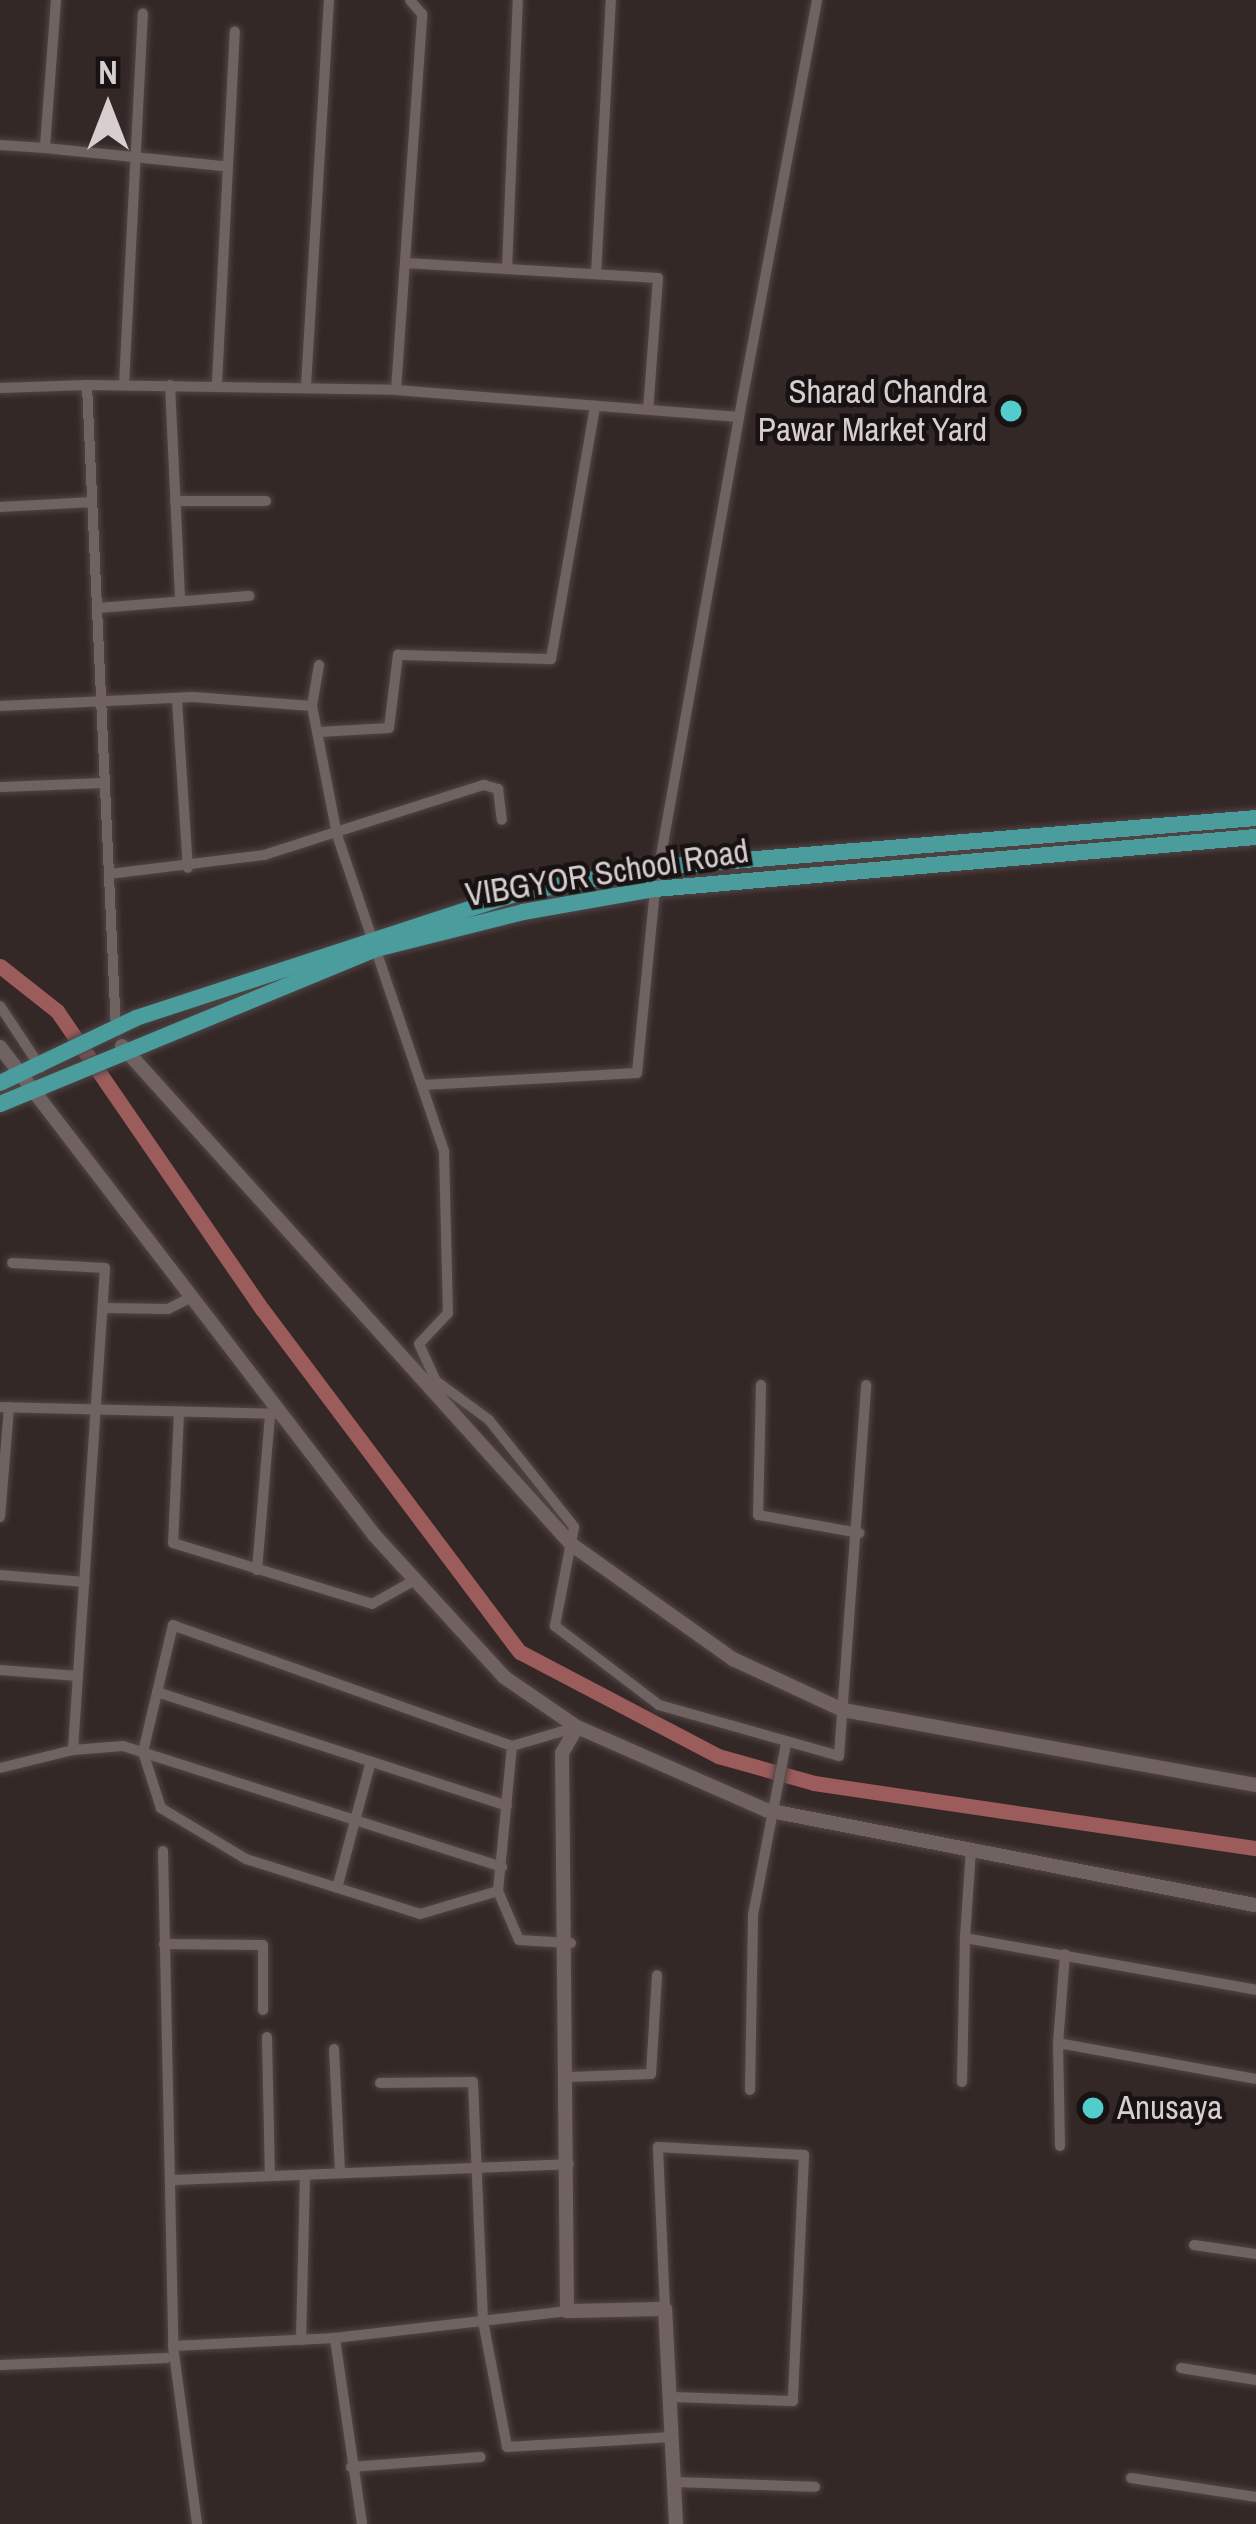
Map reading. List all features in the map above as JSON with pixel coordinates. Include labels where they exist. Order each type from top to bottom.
[{"type":"main road","name":"VIBGYOR School Road","points":[[0,1083],[88,1041],[118,1037],[373,942],[659,867],[1256,818]]},
{"type":"main road","name":"VIBGYOR School Road","points":[[373,942],[655,889],[1256,837]]},
{"type":"main road","name":"VIBGYOR School Road","points":[[0,1105],[101,1056],[118,1037]]},
{"type":"street","points":[[45,148],[56,0]]},
{"type":"street","points":[[306,386],[329,0]]},
{"type":"street","points":[[396,390],[422,14],[410,0]]},
{"type":"street","points":[[507,268],[518,0]]},
{"type":"street","points":[[596,274],[611,0]]},
{"type":"street","points":[[424,1085],[637,1073],[655,889],[817,0]]},
{"type":"street","points":[[124,386],[132,158],[143,13]]},
{"type":"street","points":[[217,383],[222,166],[235,31]]},
{"type":"street","points":[[0,145],[222,166]]},
{"type":"street","points":[[406,263],[658,278],[648,410]]},
{"type":"street","points":[[170,385],[180,599]]},
{"type":"street","points":[[87,386],[118,1037],[571,1544],[733,1659],[843,1710],[1256,1785]]},
{"type":"street","points":[[0,388],[306,386],[739,417]]},
{"type":"street","points":[[319,732],[389,728],[398,655],[551,659],[596,406]]},
{"type":"street","points":[[175,501],[266,501]]},
{"type":"street","points":[[0,507],[92,502]]},
{"type":"street","points":[[97,608],[250,596]]},
{"type":"street","points":[[319,665],[312,706],[337,835],[444,1151],[451,1249],[448,1313],[419,1343],[436,1381],[489,1420],[574,1527],[555,1625],[659,1705],[785,1750],[839,1756],[860,1533],[866,1385]]},
{"type":"street","points":[[0,706],[177,700],[312,706]]},
{"type":"street","points":[[177,700],[188,868]]},
{"type":"street","points":[[0,787],[105,783]]},
{"type":"street","points":[[109,874],[188,868],[337,835],[484,785],[497,789],[502,820]]},
{"type":"street","points":[[0,1006],[43,1062],[45,1083],[275,1414],[504,1677],[578,1727],[766,1810],[1256,1905]]},
{"type":"street","points":[[0,1047],[20,1073],[45,1083]]},
{"type":"street","points":[[11,1263],[105,1268],[73,1750]]},
{"type":"street","points":[[103,1309],[168,1309],[191,1298]]},
{"type":"street","points":[[761,1385],[758,1515],[860,1533]]},
{"type":"street","points":[[0,1517],[4,1407],[275,1414]]},
{"type":"street","points":[[179,1413],[170,1538],[372,1604],[415,1580]]},
{"type":"street","points":[[257,1570],[275,1414]]},
{"type":"street","points":[[0,1575],[85,1582]]},
{"type":"street","points":[[498,1891],[420,1914],[246,1859],[161,1808],[142,1752],[173,1624],[512,1746],[578,1727]]},
{"type":"street","points":[[0,1670],[78,1676]]},
{"type":"street","points":[[157,1692],[507,1806]]},
{"type":"street","points":[[568,2312],[571,1943],[562,1753],[578,1727]]},
{"type":"street","points":[[512,1746],[498,1891],[519,1940],[571,1943]]},
{"type":"street","points":[[0,1768],[73,1750],[142,1752],[502,1867]]},
{"type":"street","points":[[750,2090],[766,1810],[785,1750]]},
{"type":"street","points":[[337,1888],[359,1821],[370,1765]]},
{"type":"street","points":[[962,2082],[971,1849]]},
{"type":"street","points":[[164,1851],[173,2180],[170,2352],[197,2524]]},
{"type":"street","points":[[965,1938],[1256,1990]]},
{"type":"street","points":[[164,1944],[263,1945],[263,2010]]},
{"type":"street","points":[[1060,2146],[1058,2043],[1065,1954]]},
{"type":"street","points":[[569,2077],[651,2074],[658,1975]]},
{"type":"street","points":[[267,2037],[270,2176]]},
{"type":"street","points":[[1058,2043],[1256,2079]]},
{"type":"street","points":[[334,2049],[340,2173]]},
{"type":"street","points":[[380,2083],[473,2082],[483,2321],[507,2447],[672,2437]]},
{"type":"street","points":[[670,2397],[793,2401],[804,2156],[658,2147],[676,2524]]},
{"type":"street","points":[[173,2180],[568,2164]]},
{"type":"street","points":[[301,2340],[305,2175]]},
{"type":"street","points":[[1194,2245],[1256,2254]]},
{"type":"street","points":[[0,2365],[335,2338],[568,2312],[665,2309]]},
{"type":"street","points":[[335,2338],[362,2524]]},
{"type":"street","points":[[1181,2368],[1256,2380]]},
{"type":"street","points":[[352,2467],[482,2456]]},
{"type":"street","points":[[1131,2477],[1256,2497]]},
{"type":"street","points":[[674,2482],[814,2487]]},
{"type":"waterway","points":[[0,966],[57,1011],[262,1309],[520,1652],[718,1756],[814,1783],[1256,1848]]},
{"type":"place","name":"Sharad Chandra Pawar Market Yard","points":[[1011,411]]},
{"type":"place","name":"Anusaya","points":[[1093,2108]]}]
